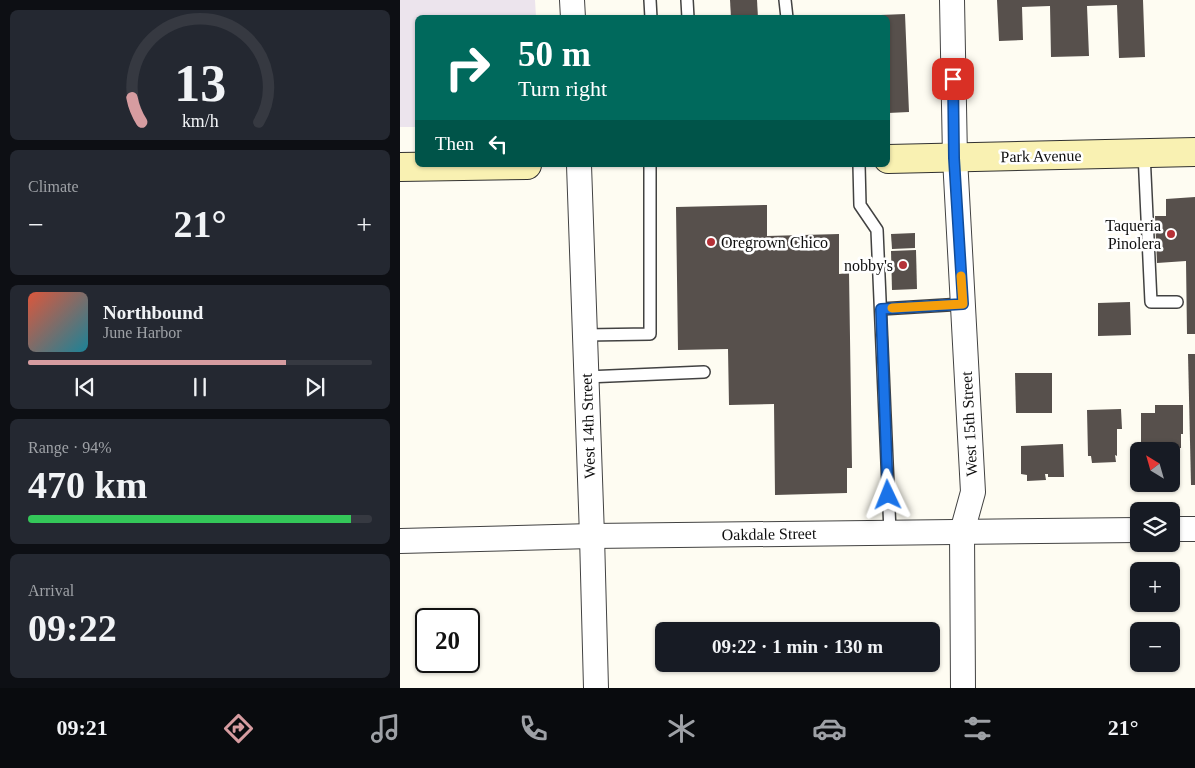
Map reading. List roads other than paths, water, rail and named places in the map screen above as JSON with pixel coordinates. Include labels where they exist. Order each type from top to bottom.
[{"type":"main road","name":"Park Avenue","points":[[890,159],[1195,152]]},
{"type":"main road","points":[[400,167],[415,167]]},
{"type":"street","points":[[572,0],[573,15]]},
{"type":"street","name":"West 15th Street","points":[[952,0],[954,158],[973,492],[962,532],[962,688]]},
{"type":"street","name":"West 14th Street","points":[[579,167],[596,688]]},
{"type":"street","points":[[1180,529],[1195,529]]},
{"type":"street","name":"Oakdale Street","points":[[400,541],[592,536],[1130,530]]},
{"type":"lane","points":[[650,0],[651,15]]},
{"type":"lane","points":[[687,0],[688,15]]},
{"type":"lane","points":[[785,0],[787,15]]},
{"type":"lane","points":[[1144,154],[1151,302],[1177,302]]},
{"type":"lane","points":[[585,335],[650,334],[650,167]]},
{"type":"lane","points":[[859,167],[860,205],[877,230],[890,532]]},
{"type":"lane","points":[[881,309],[963,304]]},
{"type":"lane","points":[[586,377],[704,372]]},
{"type":"place","name":"Taqueria Pinolera","points":[[1171,234]]},
{"type":"place","name":"Oregrown Chico","points":[[711,242]]},
{"type":"place","name":"nobby's","points":[[903,265]]}]
